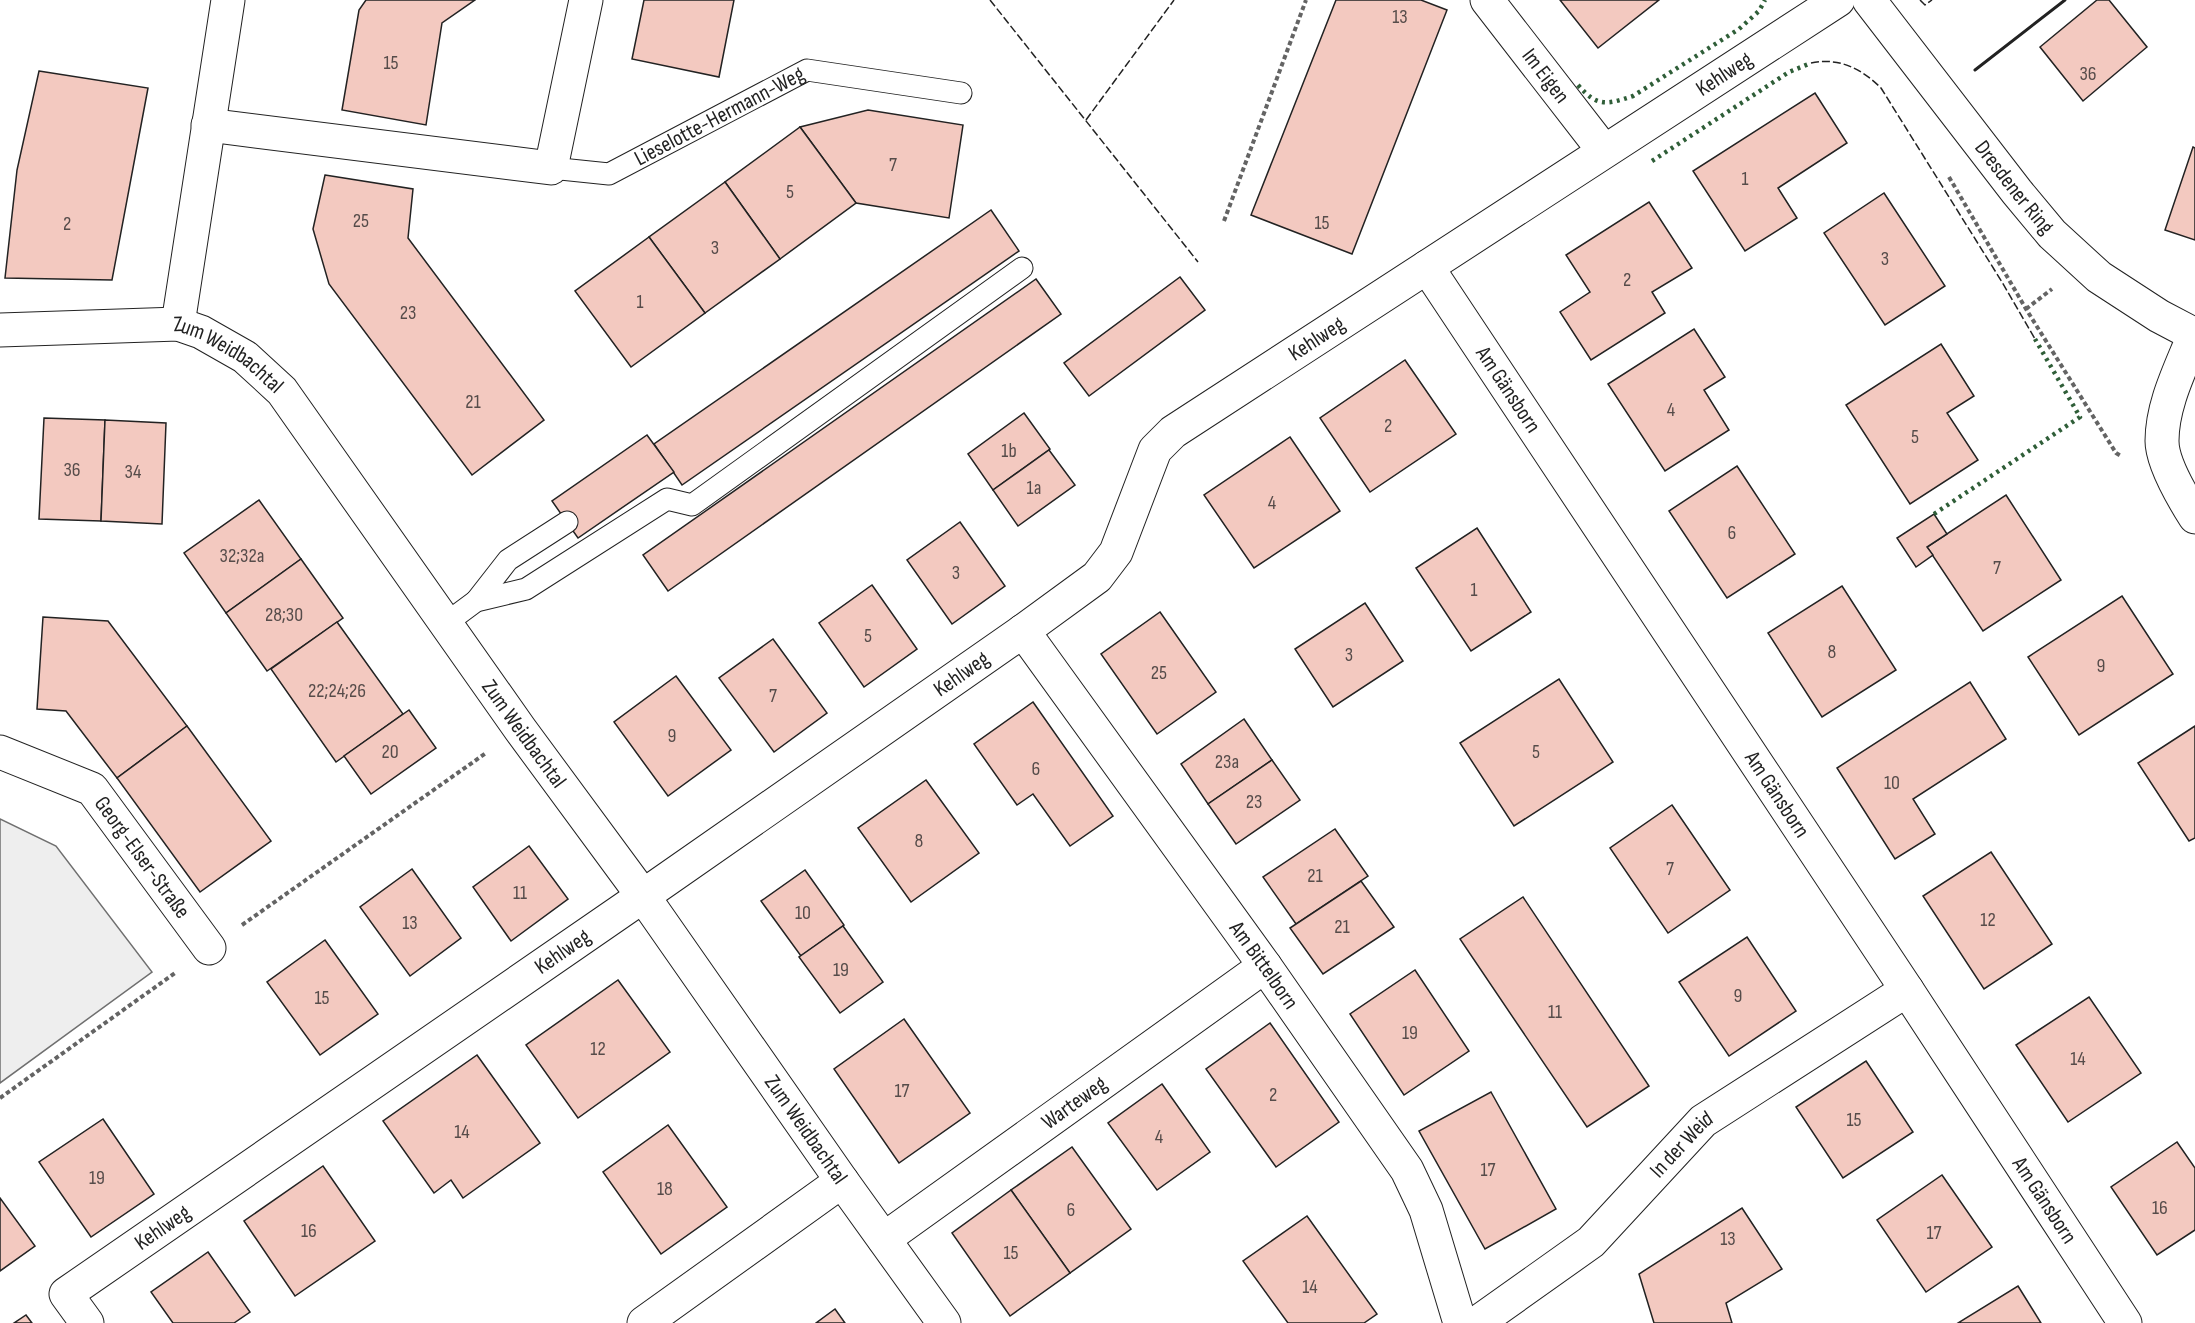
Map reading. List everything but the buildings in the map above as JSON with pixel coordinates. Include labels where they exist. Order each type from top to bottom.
[{"type":"street","points":[[178,324],[228,0]]},
{"type":"street","points":[[550,168],[586,0]]},
{"type":"street","name":"Im Eigen","points":[[1487,0],[1604,152]]},
{"type":"street","name":"Kehlweg","points":[[87,1323],[66,1294],[644,896],[1023,631],[1096,577],[1116,552],[1155,450],[1173,432],[1838,0]]},
{"type":"street","name":"Dresdener Ring","points":[[1869,0],[2052,234],[2099,277],[2159,316],[2194,335]]},
{"type":"street","name":"Lieselotte-Hermann-Weg","points":[[208,125],[550,168]]},
{"type":"street","name":"Am Gänsborn","points":[[1427,267],[2125,1323]]},
{"type":"street","name":"Zum Weidbachtal","points":[[0,330],[178,324],[201,332],[246,357],[282,391],[520,729],[644,896],[842,1181],[944,1323]]},
{"type":"street","points":[[2194,335],[2165,413],[2162,442],[2180,493],[2195,517]]},
{"type":"street","name":"Am Bittelborn","points":[[1023,631],[1265,966],[1407,1170],[1426,1210],[1460,1323]]},
{"type":"street","name":"Georg-Elser-Straße","points":[[0,752],[92,789],[209,948]]},
{"type":"street","name":"Warteweg","points":[[884,1239],[1265,966]]},
{"type":"street","name":"In der Weid","points":[[1477,1323],[1591,1242],[1703,1121],[1907,990]]},
{"type":"street","points":[[644,1323],[842,1181]]},
{"type":"lane","name":"Lieselotte-Hermann-Weg","points":[[550,168],[609,174],[807,70],[961,93]]},
{"type":"lane","points":[[476,601],[526,589],[667,500],[692,505],[1022,268]]},
{"type":"lane","points":[[445,624],[476,601],[508,560],[567,522]]},
{"type":"path","points":[[1224,221],[1306,0]]},
{"type":"path","points":[[1946,170],[2026,309],[2116,453],[2125,459]]},
{"type":"path","points":[[2026,309],[2056,286]]},
{"type":"path","points":[[0,1098],[520,729]]},
{"type":"shaded area","points":[[0,819],[56,846],[152,972],[0,1083]]},
{"type":"hedge","points":[[1578,85],[1597,101],[1609,102],[1633,96],[1739,29],[1759,11],[1765,0]]},
{"type":"hedge","points":[[1652,161],[1789,72],[1811,63]]},
{"type":"hedge","points":[[1934,514],[2080,417],[2035,339]]},
{"type":"fence","points":[[990,0],[1198,262]]},
{"type":"fence","points":[[1086,120],[1174,0]]},
{"type":"fence","points":[[1920,0],[1925,5],[1932,0]]},
{"type":"fence","points":[[1811,63],[1831,62],[1849,66],[1866,75],[1881,88],[2035,339]]},
{"type":"wall","points":[[1975,70],[2065,0]]}]
